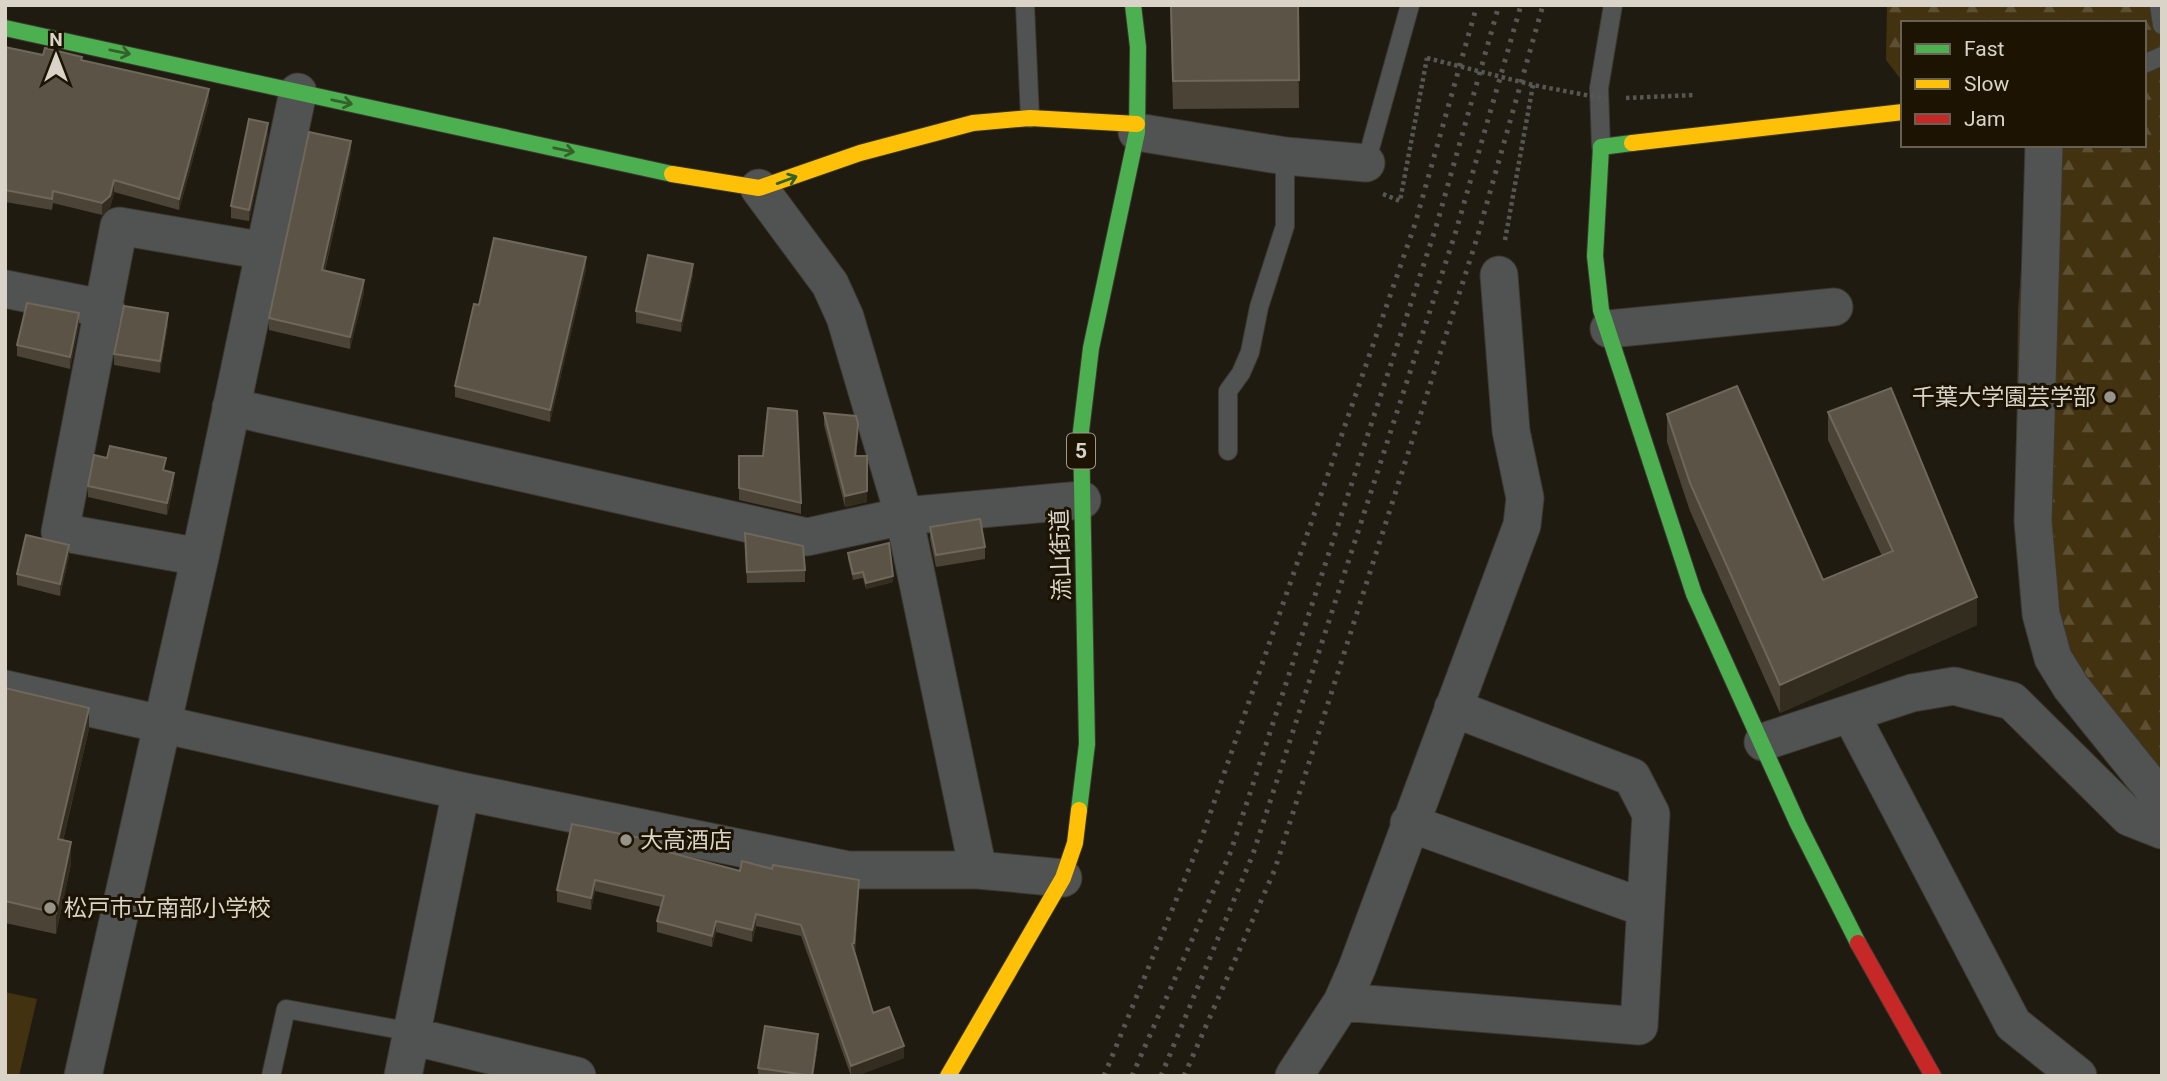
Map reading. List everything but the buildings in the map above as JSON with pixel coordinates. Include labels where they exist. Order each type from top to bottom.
[{"type":"street","name":"流山街道","points":[[948,1076],[1063,878],[1075,843],[1087,744],[1081,431],[1085,389],[1137,128],[1138,47],[1133,5]]},
{"type":"street","points":[[5,28],[713,183],[759,188],[915,136],[973,123],[1030,118],[1137,128],[1285,156],[1366,163]]},
{"type":"street","points":[[83,1076],[160,724],[200,557],[298,92]]},
{"type":"street","points":[[1901,113],[1601,147],[1595,256],[1601,310],[1694,594],[1798,824],[1856,940],[1933,1076]]},
{"type":"street","points":[[2044,147],[2033,521],[2041,614],[2053,658],[2071,687],[2162,800]]},
{"type":"street","points":[[759,188],[830,284],[845,317],[905,516],[978,870]]},
{"type":"street","points":[[200,557],[60,531],[106,309],[120,226],[265,251]]},
{"type":"street","points":[[1294,1076],[1342,1002],[1522,525],[1525,498],[1500,406],[1499,275]]},
{"type":"street","points":[[5,289],[106,309]]},
{"type":"street","points":[[1609,329],[1834,307]]},
{"type":"street","points":[[231,407],[807,537],[905,516],[1082,500]]},
{"type":"street","points":[[1763,742],[1912,693],[1954,685],[2012,701],[2129,817],[2162,830]]},
{"type":"street","points":[[5,689],[461,791],[848,870],[978,870],[1063,878]]},
{"type":"street","points":[[1342,1002],[1639,1026],[1651,814],[1632,777],[1453,708]]},
{"type":"street","points":[[1851,715],[2013,1024],[2078,1076]]},
{"type":"street","points":[[403,1076],[461,791]]},
{"type":"street","points":[[1409,823],[1645,908]]},
{"type":"street","points":[[411,1034],[578,1076]]},
{"type":"lane","points":[[1025,5],[1030,118]]},
{"type":"lane","points":[[1366,163],[1410,5]]},
{"type":"lane","points":[[1601,147],[1599,88],[1614,5]]},
{"type":"lane","points":[[2159,5],[2162,25]]},
{"type":"lane","points":[[2146,63],[2162,56]]},
{"type":"lane","points":[[1228,451],[1228,391],[1241,373],[1250,352],[1259,307],[1285,226],[1285,156]]},
{"type":"lane","points":[[271,1076],[286,1009],[411,1034]]},
{"type":"path","points":[[1427,58],[1532,85],[1607,99]]},
{"type":"path","points":[[1499,275],[1532,85]]},
{"type":"green space","name":"千葉大学園芸学部","points":[[1887,5],[2162,5],[2162,791],[2071,670],[2016,490],[2018,309],[2029,176],[2024,147],[2146,147],[2146,21],[1901,21],[1901,79],[1886,60]]},
{"type":"green space","points":[[5,992],[37,999],[19,1076],[5,1076]]},
{"type":"railway","points":[[1104,1076],[1202,837],[1415,224],[1477,5]]},
{"type":"railway","points":[[1132,1076],[1231,851],[1436,227],[1499,5]]},
{"type":"railway","points":[[1161,1076],[1253,854],[1456,231],[1521,5]]},
{"type":"railway","points":[[1184,1076],[1275,869],[1477,238],[1543,5]]},
{"type":"traffic: fast","points":[[1079,810],[1087,744],[1081,431],[1091,348],[1137,132],[1138,47],[1133,5]]},
{"type":"traffic: fast","points":[[5,28],[672,174]]},
{"type":"traffic: fast","points":[[1632,143],[1601,147],[1595,256],[1601,310],[1694,594],[1798,824],[1858,943]]},
{"type":"traffic: slow","points":[[1632,143],[1901,112]]},
{"type":"traffic: slow","points":[[672,174],[759,188],[860,153],[973,123],[1030,118],[1137,124]]},
{"type":"traffic: slow","points":[[948,1076],[1063,878],[1075,843],[1079,810]]},
{"type":"traffic: jam","points":[[1858,943],[1933,1076]]},
{"type":"place","name":"千葉大学園芸学部","points":[[2110,397]]},
{"type":"place","name":"大高酒店","points":[[626,840]]},
{"type":"place","name":"松戸市立南部小学校","points":[[50,908]]}]
